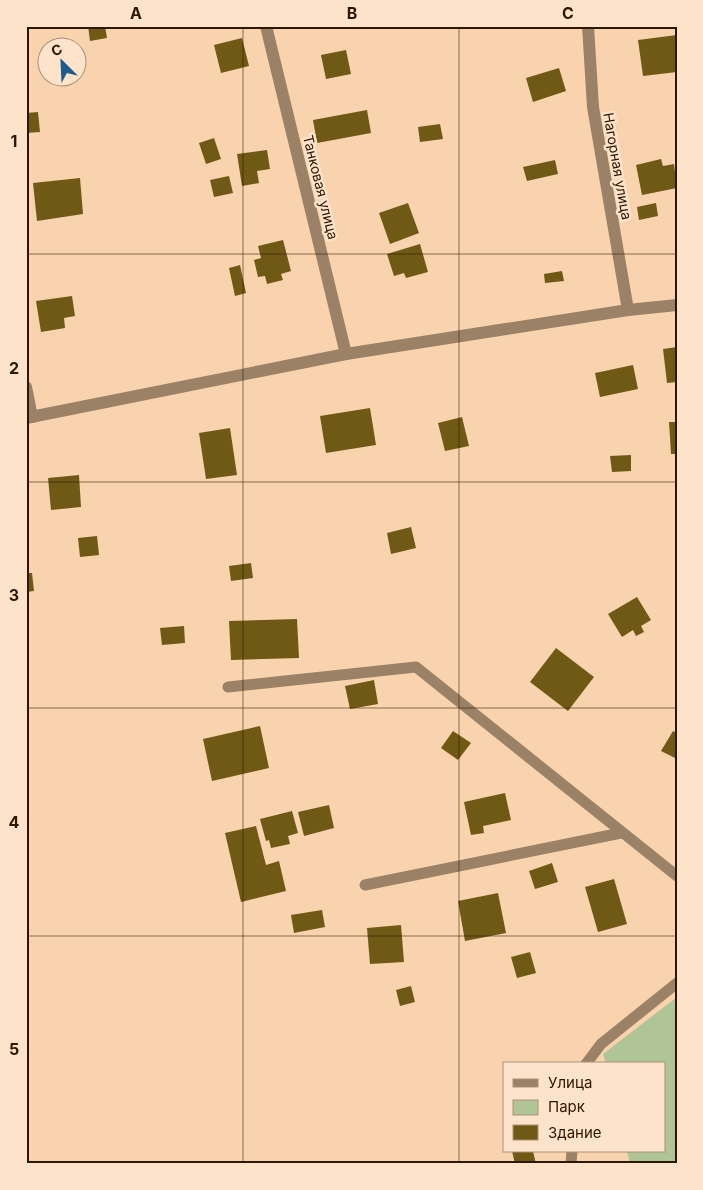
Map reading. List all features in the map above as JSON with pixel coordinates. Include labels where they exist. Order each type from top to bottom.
[{"type":"street","name":"Танковая улица","points":[[266,26],[346,354]]},
{"type":"street","name":"Нагорная улица","points":[[588,26],[593,107],[628,310]]},
{"type":"street","points":[[26,387],[29,417],[346,354],[628,310],[677,305]]},
{"type":"lane","points":[[228,687],[416,667],[677,876]]},
{"type":"lane","points":[[365,885],[621,833]]},
{"type":"lane","points":[[588,1062],[601,1044],[677,983]]},
{"type":"green space","points":[[677,997],[677,1164],[630,1164],[627,1152],[666,1152],[666,1062],[605,1062],[603,1054]]},
{"type":"building","points":[[88,26],[105,26],[107,38],[90,41]]},
{"type":"building","points":[[677,35],[677,72],[643,76],[638,40]]},
{"type":"building","points":[[242,38],[249,66],[221,73],[214,45]]},
{"type":"building","points":[[346,50],[351,74],[326,79],[321,55]]},
{"type":"building","points":[[559,68],[566,91],[533,102],[526,78]]},
{"type":"building","points":[[367,110],[371,133],[317,143],[313,120]]},
{"type":"building","points":[[38,112],[40,132],[26,133],[26,113]]},
{"type":"building","points":[[440,124],[443,139],[420,142],[418,127]]},
{"type":"building","points":[[214,138],[221,159],[206,164],[199,143]]},
{"type":"building","points":[[267,150],[270,169],[257,171],[259,183],[242,186],[237,154]]},
{"type":"building","points":[[661,159],[663,166],[674,164],[677,188],[642,195],[636,165]]},
{"type":"building","points":[[555,160],[558,174],[527,181],[523,167]]},
{"type":"building","points":[[229,176],[233,193],[214,197],[210,180]]},
{"type":"building","points":[[80,178],[83,214],[37,221],[33,183]]},
{"type":"building","points":[[408,203],[419,233],[390,244],[379,213]]},
{"type":"building","points":[[656,203],[658,216],[639,220],[637,207]]},
{"type":"building","points":[[283,240],[291,271],[281,274],[283,280],[267,284],[265,276],[258,277],[254,260],[261,258],[258,246]]},
{"type":"building","points":[[420,244],[428,272],[406,278],[404,273],[394,276],[387,254]]},
{"type":"building","points":[[240,265],[246,293],[235,296],[229,268]]},
{"type":"building","points":[[562,271],[564,281],[545,283],[544,274]]},
{"type":"building","points":[[72,296],[75,316],[64,318],[65,328],[41,332],[36,301]]},
{"type":"building","points":[[677,347],[677,382],[667,383],[663,349]]},
{"type":"building","points":[[633,365],[638,389],[600,397],[595,373]]},
{"type":"building","points":[[370,408],[376,445],[326,453],[320,416]]},
{"type":"building","points":[[462,417],[469,446],[445,451],[438,423]]},
{"type":"building","points":[[669,422],[677,422],[677,454],[671,454]]},
{"type":"building","points":[[230,428],[237,475],[206,479],[199,433]]},
{"type":"building","points":[[631,455],[631,471],[612,472],[610,456]]},
{"type":"building","points":[[79,475],[81,507],[51,510],[48,478]]},
{"type":"building","points":[[411,527],[416,548],[391,554],[387,533]]},
{"type":"building","points":[[97,536],[99,555],[80,557],[78,538]]},
{"type":"building","points":[[251,563],[253,578],[231,581],[229,566]]},
{"type":"building","points":[[26,573],[32,573],[34,591],[26,592]]},
{"type":"building","points":[[637,597],[651,620],[641,626],[644,632],[636,636],[633,630],[622,637],[608,614]]},
{"type":"building","points":[[297,619],[299,658],[231,660],[229,621]]},
{"type":"building","points":[[184,626],[185,643],[162,645],[160,628]]},
{"type":"building","points":[[556,648],[594,677],[568,711],[530,682]]},
{"type":"building","points":[[374,680],[378,704],[350,709],[345,686]]},
{"type":"building","points":[[260,726],[269,768],[212,781],[203,739]]},
{"type":"building","points":[[453,731],[471,743],[458,760],[441,748]]},
{"type":"building","points":[[673,731],[677,733],[677,759],[661,751]]},
{"type":"building","points":[[505,793],[511,820],[483,826],[484,833],[471,835],[464,802]]},
{"type":"building","points":[[329,805],[334,828],[304,836],[298,812]]},
{"type":"building","points":[[292,811],[298,833],[288,836],[290,844],[271,848],[269,840],[266,841],[260,819]]},
{"type":"building","points":[[256,826],[266,865],[279,861],[286,891],[241,902],[225,833]]},
{"type":"building","points":[[552,863],[558,882],[535,889],[529,871]]},
{"type":"building","points":[[614,879],[627,924],[598,932],[585,887]]},
{"type":"building","points":[[498,893],[506,933],[465,941],[458,901]]},
{"type":"building","points":[[322,910],[325,927],[294,933],[291,915]]},
{"type":"building","points":[[401,925],[404,962],[370,964],[367,928]]},
{"type":"building","points":[[530,952],[536,973],[517,978],[511,957]]},
{"type":"building","points":[[411,986],[415,1002],[400,1006],[396,990]]},
{"type":"building","points":[[512,1152],[533,1152],[536,1164],[515,1164]]}]
